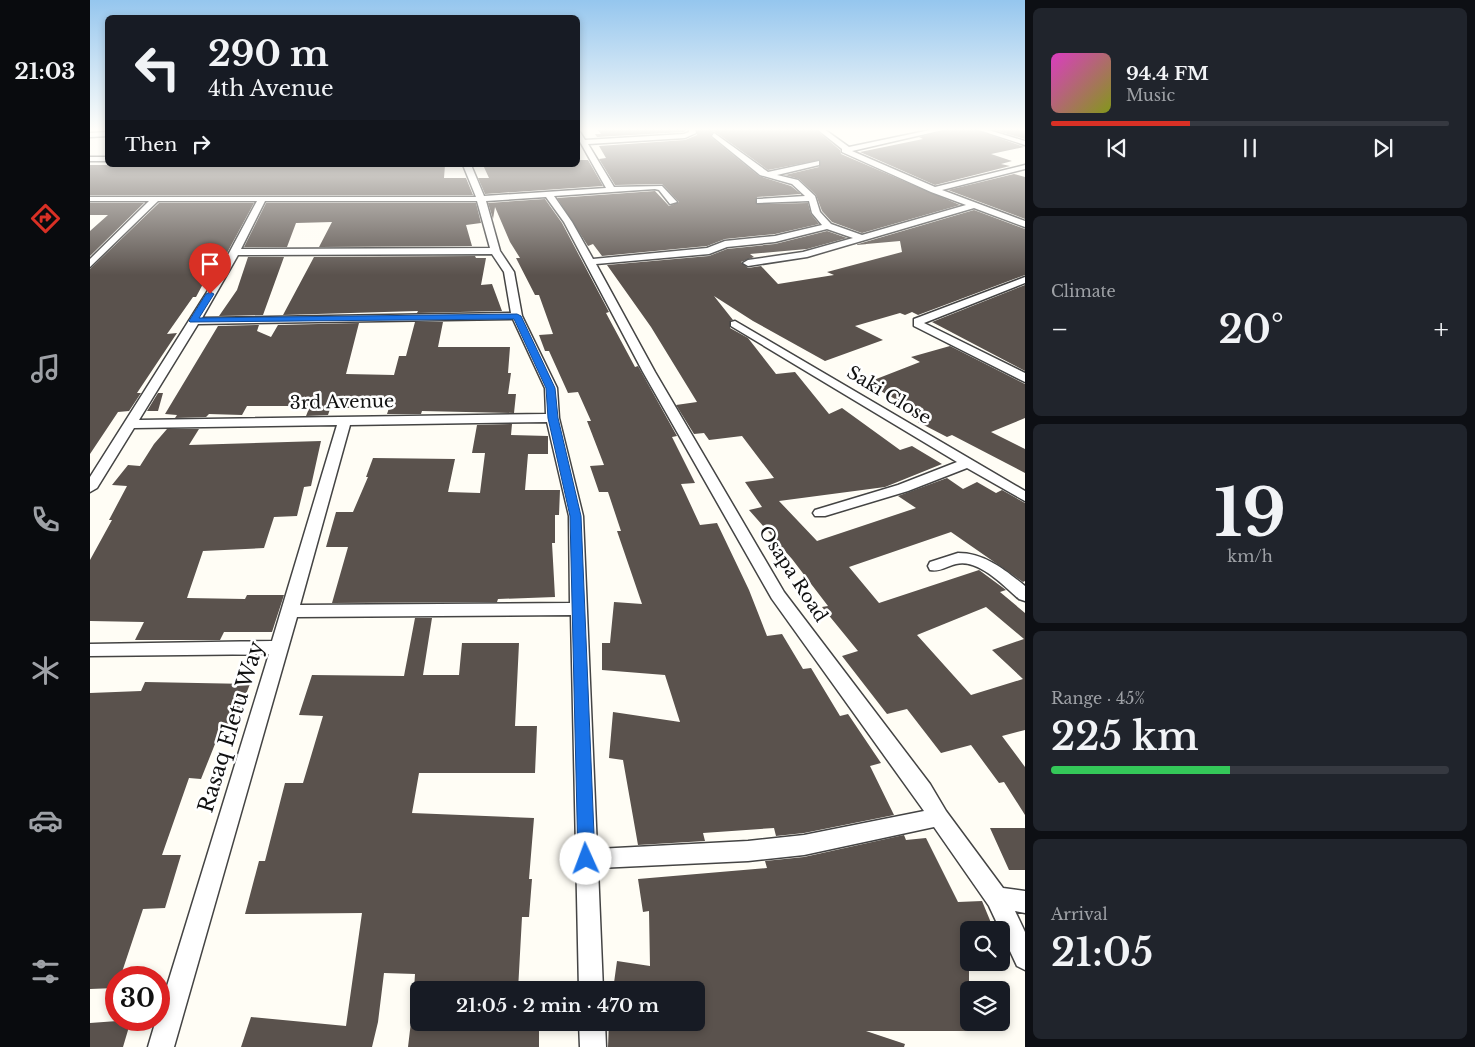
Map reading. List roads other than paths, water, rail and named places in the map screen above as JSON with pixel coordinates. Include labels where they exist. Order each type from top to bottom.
[{"type":"street","points":[[472,178],[481,199],[496,250],[509,272],[517,316],[551,388],[553,418],[576,516],[591,981]]},
{"type":"street","points":[[604,178],[611,190]]},
{"type":"street","points":[[780,178],[795,182],[812,198],[816,213],[828,226],[862,238]]},
{"type":"street","points":[[905,178],[1025,224]]},
{"type":"street","points":[[934,190],[983,178]]},
{"type":"street","points":[[90,199],[481,199],[549,196],[655,187],[662,188],[673,202]]},
{"type":"street","name":"Osapa Road","points":[[549,196],[568,222],[649,372],[778,595],[917,782],[939,817],[998,898],[1025,958]]},
{"type":"street","points":[[90,264],[157,198]]},
{"type":"street","points":[[90,488],[235,252],[263,198]]},
{"type":"street","points":[[760,201],[812,198]]},
{"type":"street","points":[[748,263],[804,256],[974,205]]},
{"type":"street","points":[[589,262],[709,251],[725,244],[775,239],[828,226]]},
{"type":"street","points":[[235,252],[496,250]]},
{"type":"street","points":[[1025,280],[924,317],[918,321],[919,326],[1025,378]]},
{"type":"street","points":[[193,321],[517,316]]},
{"type":"street","name":"Saki Close","points":[[735,324],[1025,497]]},
{"type":"street","name":"3rd Avenue","points":[[131,424],[553,418]]},
{"type":"street","name":"Rasaq Eletu Way","points":[[161,1047],[280,648],[344,421]]},
{"type":"street","points":[[820,513],[903,488],[968,463]]},
{"type":"street","points":[[936,566],[957,558],[972,560],[994,571],[1025,595]]},
{"type":"street","points":[[290,612],[578,609]]},
{"type":"street","points":[[90,650],[280,648]]},
{"type":"street","points":[[586,859],[748,851],[804,845],[939,817]]},
{"type":"street","points":[[998,898],[1025,902]]},
{"type":"street","points":[[592,1031],[593,1047]]}]
